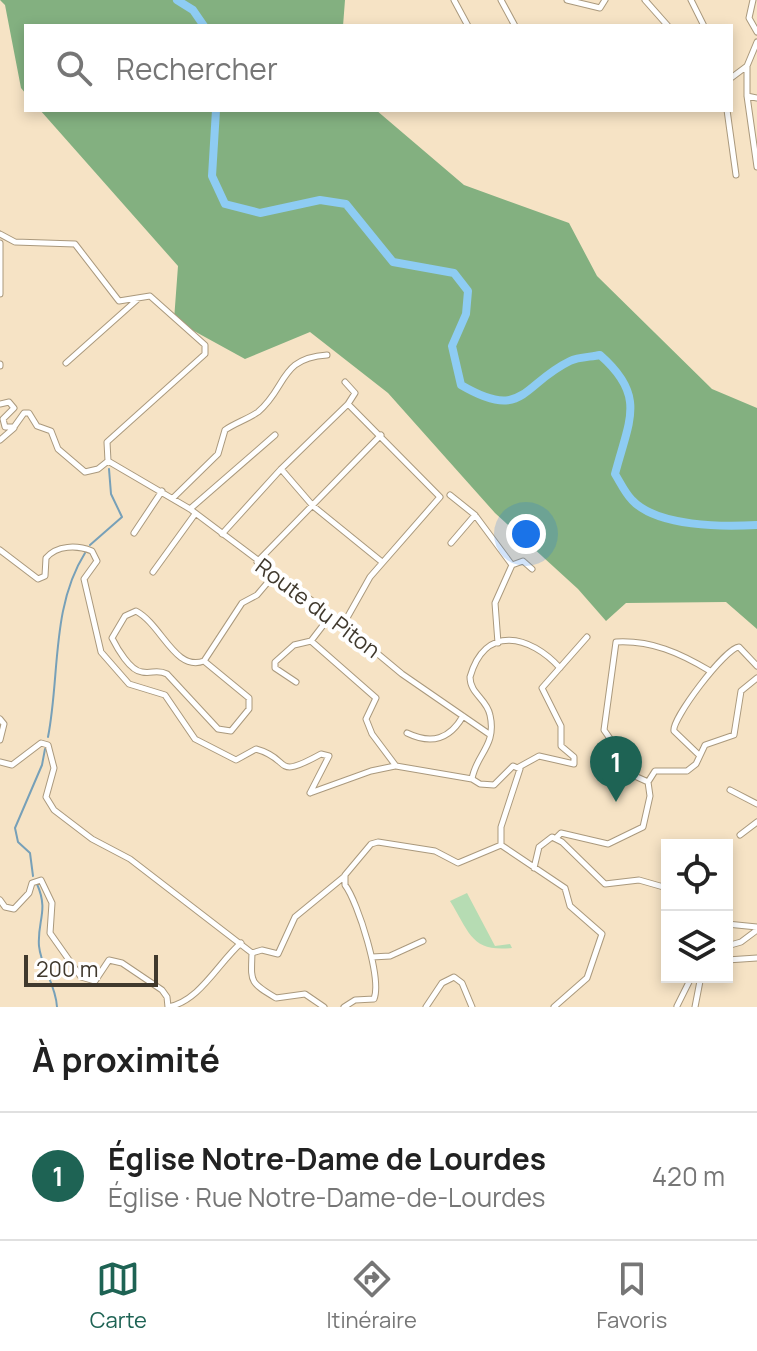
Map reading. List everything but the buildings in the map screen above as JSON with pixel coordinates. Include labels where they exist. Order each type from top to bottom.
[{"type":"street","points":[[454,0],[467,24]]},
{"type":"street","points":[[501,0],[514,24]]},
{"type":"street","points":[[567,0],[594,9],[600,8],[605,0]]},
{"type":"street","points":[[645,0],[666,24]]},
{"type":"street","points":[[691,0],[703,24]]},
{"type":"street","points":[[753,0],[749,18],[757,32]]},
{"type":"street","points":[[757,42],[747,66],[747,96],[757,167]]},
{"type":"street","points":[[733,76],[747,66]]},
{"type":"street","points":[[747,96],[757,98]]},
{"type":"street","points":[[727,112],[736,175]]},
{"type":"street","points":[[0,234],[15,242],[75,244],[87,255],[114,297],[125,301],[139,297],[155,299],[207,350],[107,442],[108,461],[94,471],[80,470],[58,449],[51,431],[37,426],[27,412],[0,440]]},
{"type":"street","points":[[0,243],[0,294]]},
{"type":"street","points":[[66,363],[139,297]]},
{"type":"street","points":[[173,498],[218,454],[225,430],[260,409],[299,360],[327,355]]},
{"type":"street","points":[[222,534],[281,469],[348,404],[355,393],[345,382]]},
{"type":"street","points":[[0,404],[9,402],[14,408],[1,423],[14,427]]},
{"type":"street","points":[[343,625],[382,562],[440,497],[348,404]]},
{"type":"street","points":[[153,572],[193,512],[275,435]]},
{"type":"street","points":[[257,562],[381,435]]},
{"type":"street","name":"Route du Piton","points":[[108,461],[162,490],[193,512],[331,615],[402,674],[489,734]]},
{"type":"street","points":[[281,469],[313,506],[382,562]]},
{"type":"street","points":[[134,533],[162,490]]},
{"type":"street","points":[[450,495],[475,515],[512,565]]},
{"type":"street","points":[[451,543],[475,515]]},
{"type":"street","points":[[0,550],[38,579],[45,576],[46,558],[54,551],[79,547],[92,551],[97,561],[85,575],[85,584],[101,654],[106,661],[129,684],[165,695],[193,737],[236,760],[256,749],[288,767],[302,766],[321,754],[329,756],[310,793],[371,771],[396,766],[494,785],[513,766],[519,767],[539,756],[570,764],[576,760],[561,746],[561,726],[542,688],[587,637]]},
{"type":"street","points":[[498,643],[495,603],[512,565],[523,561],[532,569]]},
{"type":"street","points":[[204,661],[250,701],[249,709],[229,733],[213,725],[167,674],[159,671],[140,672],[134,668],[113,642],[112,635],[128,613],[136,611],[155,624],[175,655],[195,663],[204,661],[246,599],[257,595],[274,575]]},
{"type":"street","points":[[296,682],[275,668],[275,662],[294,645],[311,641],[331,615]]},
{"type":"street","points":[[472,779],[489,747],[489,710],[472,690],[470,677],[477,660],[498,643],[518,639],[527,642],[560,668]]},
{"type":"street","points":[[311,641],[376,698],[366,719],[372,734],[396,766]]},
{"type":"street","points":[[648,782],[637,777],[604,730],[616,642],[640,641],[666,649],[710,671]]},
{"type":"street","points":[[699,755],[674,731],[673,725],[704,686],[710,671],[736,647],[757,666]]},
{"type":"street","points":[[534,868],[542,842],[561,833],[608,844],[643,827],[650,796],[648,782],[655,771],[687,771],[710,741],[734,735],[741,691],[757,678]]},
{"type":"street","points":[[407,733],[429,740],[446,736],[463,716]]},
{"type":"street","points":[[0,719],[4,724],[0,740]]},
{"type":"street","points":[[0,762],[12,765],[41,743],[48,745],[54,768],[46,797],[54,810],[103,847],[130,859],[252,953]]},
{"type":"street","points":[[501,845],[501,827],[519,767]]},
{"type":"street","points":[[730,790],[757,804]]},
{"type":"street","points":[[740,835],[757,822]]},
{"type":"street","points":[[556,838],[605,884],[639,880],[661,886]]},
{"type":"street","points":[[252,953],[262,950],[278,954],[295,917],[345,876],[371,844],[378,842],[435,851],[458,863],[501,845]]},
{"type":"street","points":[[501,845],[565,888],[572,909],[602,934],[587,978],[554,1007]]},
{"type":"street","points":[[345,876],[345,885],[354,898],[377,974],[374,999],[381,1007]]},
{"type":"street","points":[[0,900],[5,907],[14,909],[29,893],[32,883],[41,880],[52,903],[50,933],[81,977],[95,981],[106,963],[118,961],[162,990],[168,1007],[178,1005],[208,981],[241,943]]},
{"type":"street","points":[[733,925],[757,928]]},
{"type":"street","points":[[733,944],[741,942],[757,928]]},
{"type":"street","points":[[372,957],[380,954],[390,956],[423,941]]},
{"type":"street","points":[[252,953],[250,975],[254,984],[276,998],[305,994],[324,1007]]},
{"type":"street","points":[[733,960],[757,958]]},
{"type":"street","points":[[426,1007],[442,983],[454,977],[462,983],[472,1007]]},
{"type":"street","points":[[677,1006],[686,983]]},
{"type":"street","points":[[695,1007],[700,983]]},
{"type":"street","points":[[344,1007],[355,1000],[374,999]]},
{"type":"green space","points":[[0,0],[345,0],[343,24],[24,24],[24,92],[5,5]]},
{"type":"green space","points":[[42,112],[378,112],[464,185],[569,223],[597,276],[712,389],[757,408],[757,629],[726,602],[626,603],[606,621],[578,589],[495,513],[388,393],[310,332],[245,359],[174,320],[178,266]]},
{"type":"green space","points":[[467,893],[495,946],[510,944],[512,948],[488,947],[473,938],[450,901]]},
{"type":"waterway","points":[[177,0],[193,10],[203,24]]},
{"type":"waterway","points":[[216,112],[212,176],[225,204],[260,213],[320,200],[346,204],[393,262],[454,273],[468,291],[466,314],[452,346],[461,385],[482,396],[511,400],[570,361],[600,355],[615,370],[629,396],[629,423],[615,474],[632,500],[657,516],[674,520],[710,525],[757,525]]},
{"type":"waterway","points":[[90,545],[122,517],[111,494],[109,469]]},
{"type":"waterway","points":[[48,737],[62,619],[74,574],[85,553]]},
{"type":"waterway","points":[[33,876],[30,853],[18,842],[15,828],[42,765],[45,749]]},
{"type":"waterway","points":[[37,884],[42,902],[39,946],[57,1007]]},
{"type":"place","name":"Église Notre-Dame de Lourdes","points":[[616,802]]}]
